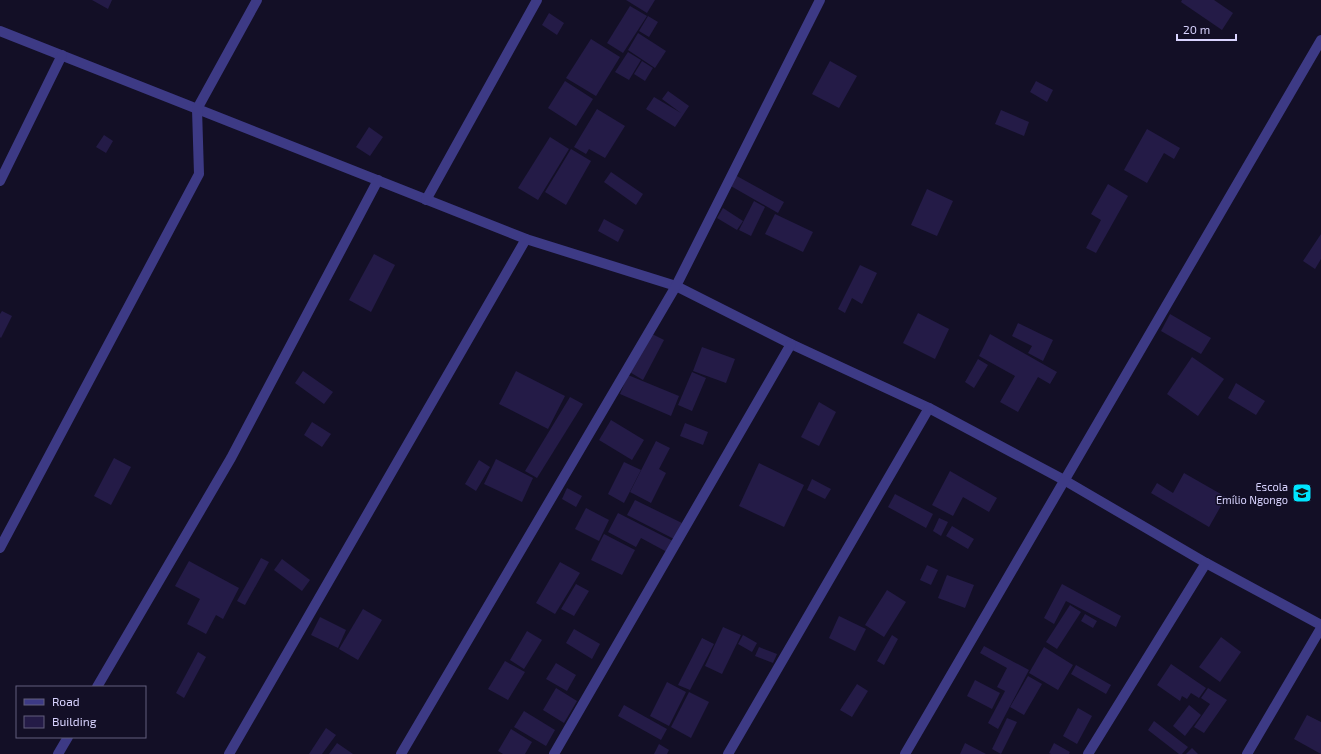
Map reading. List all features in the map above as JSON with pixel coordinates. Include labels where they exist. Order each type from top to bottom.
[{"type":"street","points":[[0,548],[199,174],[197,109],[257,0]]},
{"type":"street","points":[[426,200],[537,0]]},
{"type":"street","points":[[400,754],[676,286],[820,0]]},
{"type":"street","points":[[0,31],[526,239],[676,286],[791,344],[930,408],[1064,480],[1206,563],[1321,627],[1247,754]]},
{"type":"street","points":[[905,754],[1321,40]]},
{"type":"street","points":[[0,181],[62,55]]},
{"type":"street","points":[[98,686],[231,458],[378,180]]},
{"type":"street","points":[[229,754],[526,239]]},
{"type":"street","points":[[554,754],[791,344]]},
{"type":"street","points":[[728,754],[930,408]]},
{"type":"street","points":[[1088,754],[1206,563]]},
{"type":"street","points":[[58,754],[67,738]]},
{"type":"building","points":[[92,0],[112,0],[108,9]]},
{"type":"building","points":[[626,0],[655,0],[647,13]]},
{"type":"building","points":[[1182,0],[1214,0],[1233,13],[1222,30],[1181,2]]},
{"type":"building","points":[[630,6],[647,16],[623,53],[607,43]]},
{"type":"building","points":[[549,13],[564,23],[557,35],[542,25]]},
{"type":"building","points":[[648,16],[658,22],[649,37],[639,31]]},
{"type":"building","points":[[638,33],[666,51],[655,68],[628,50]]},
{"type":"building","points":[[591,39],[620,57],[596,96],[566,78]]},
{"type":"building","points":[[628,52],[641,60],[629,80],[615,72]]},
{"type":"building","points":[[642,61],[653,68],[645,81],[634,74]]},
{"type":"building","points":[[830,61],[857,76],[839,108],[812,94]]},
{"type":"building","points":[[565,81],[593,99],[576,126],[548,108]]},
{"type":"building","points":[[1036,81],[1053,90],[1047,102],[1030,92]]},
{"type":"building","points":[[668,91],[689,106],[675,127],[646,109],[654,97],[681,113],[662,99]]},
{"type":"building","points":[[597,109],[625,126],[605,158],[589,149],[586,154],[574,147]]},
{"type":"building","points":[[1001,110],[1029,122],[1024,136],[995,124]]},
{"type":"building","points":[[369,127],[383,137],[370,156],[356,147]]},
{"type":"building","points":[[1147,129],[1180,148],[1174,159],[1164,153],[1147,183],[1124,170]]},
{"type":"building","points":[[104,135],[113,141],[106,153],[96,147]]},
{"type":"building","points":[[550,137],[569,149],[538,200],[518,188]]},
{"type":"building","points":[[571,149],[591,161],[566,205],[545,192]]},
{"type":"building","points":[[611,172],[643,194],[636,205],[604,182]]},
{"type":"building","points":[[735,175],[784,202],[778,213],[729,185]]},
{"type":"building","points":[[1108,184],[1128,196],[1096,253],[1086,248],[1101,220],[1091,214]]},
{"type":"building","points":[[927,189],[953,201],[937,236],[911,225]]},
{"type":"building","points":[[754,201],[765,207],[751,236],[739,230]]},
{"type":"building","points":[[723,208],[743,221],[737,230],[717,218]]},
{"type":"building","points":[[775,214],[813,232],[803,252],[765,234]]},
{"type":"building","points":[[604,219],[624,230],[618,242],[598,231]]},
{"type":"building","points":[[1321,234],[1321,259],[1315,269],[1303,261]]},
{"type":"building","points":[[374,254],[395,265],[371,312],[349,300]]},
{"type":"building","points":[[860,265],[877,273],[862,304],[852,298],[845,313],[838,309]]},
{"type":"building","points":[[2,311],[12,316],[1,338],[0,314]]},
{"type":"building","points":[[918,313],[949,329],[935,359],[903,343]]},
{"type":"building","points":[[1170,314],[1211,338],[1201,354],[1161,331]]},
{"type":"building","points":[[1018,323],[1053,340],[1043,361],[1028,353],[1032,346],[1012,336]]},
{"type":"building","points":[[648,332],[664,340],[643,380],[628,371]]},
{"type":"building","points":[[990,334],[1057,372],[1050,384],[1038,377],[1018,412],[1000,402],[1015,376],[979,356]]},
{"type":"building","points":[[702,347],[735,359],[726,383],[693,371]]},
{"type":"building","points":[[1192,357],[1224,379],[1198,416],[1167,394]]},
{"type":"building","points":[[978,359],[988,365],[974,388],[965,382]]},
{"type":"building","points":[[303,371],[333,392],[324,404],[295,383]]},
{"type":"building","points":[[516,371],[565,396],[548,429],[499,404]]},
{"type":"building","points":[[692,372],[706,378],[692,411],[678,405]]},
{"type":"building","points":[[628,375],[679,396],[671,416],[620,394]]},
{"type":"building","points":[[1236,383],[1265,401],[1256,415],[1228,398]]},
{"type":"building","points":[[570,397],[583,404],[537,478],[525,471]]},
{"type":"building","points":[[819,402],[836,412],[819,446],[801,437]]},
{"type":"building","points":[[611,420],[644,440],[632,460],[599,440]]},
{"type":"building","points":[[312,422],[331,434],[322,447],[304,435]]},
{"type":"building","points":[[685,423],[708,432],[703,445],[680,436]]},
{"type":"building","points":[[656,441],[670,448],[659,469],[666,473],[651,503],[630,492]]},
{"type":"building","points":[[114,458],[131,467],[111,505],[94,496]]},
{"type":"building","points":[[496,459],[533,478],[522,502],[484,484]]},
{"type":"building","points":[[479,460],[490,467],[476,491],[465,484]]},
{"type":"building","points":[[624,462],[641,470],[624,503],[608,494]]},
{"type":"building","points":[[759,463],[804,485],[784,527],[739,506]]},
{"type":"building","points":[[950,471],[997,498],[989,512],[963,497],[953,516],[932,505]]},
{"type":"building","points":[[1184,473],[1226,497],[1209,527],[1151,493],[1157,483],[1173,493]]},
{"type":"building","points":[[812,479],[831,489],[825,499],[807,490]]},
{"type":"building","points":[[567,488],[582,496],[576,507],[562,499]]},
{"type":"building","points":[[895,494],[933,514],[926,528],[888,507]]},
{"type":"building","points":[[635,500],[682,523],[674,539],[627,515]]},
{"type":"building","points":[[586,508],[609,520],[599,541],[575,529]]},
{"type":"building","points":[[618,513],[673,541],[667,552],[641,538],[636,547],[608,532]]},
{"type":"building","points":[[939,518],[948,522],[941,536],[933,531]]},
{"type":"building","points":[[952,526],[974,539],[968,549],[946,536]]},
{"type":"building","points":[[604,534],[635,550],[622,575],[591,560]]},
{"type":"building","points":[[261,558],[269,562],[245,605],[237,601]]},
{"type":"building","points":[[282,559],[310,580],[302,591],[274,570]]},
{"type":"building","points":[[189,561],[239,588],[223,619],[216,615],[206,634],[187,624],[200,599],[175,586]]},
{"type":"building","points":[[560,562],[580,573],[555,614],[536,603]]},
{"type":"building","points":[[927,565],[938,570],[931,585],[920,580]]},
{"type":"building","points":[[947,575],[974,585],[965,608],[938,598]]},
{"type":"building","points":[[576,584],[589,591],[574,616],[561,609]]},
{"type":"building","points":[[1062,584],[1121,616],[1116,627],[1066,601],[1054,624],[1044,618]]},
{"type":"building","points":[[887,590],[906,602],[884,637],[865,625]]},
{"type":"building","points":[[1070,605],[1081,612],[1057,649],[1046,642]]},
{"type":"building","points":[[363,609],[382,620],[358,660],[339,649]]},
{"type":"building","points":[[1085,614],[1097,621],[1093,628],[1081,621]]},
{"type":"building","points":[[839,616],[866,629],[855,651],[829,638]]},
{"type":"building","points":[[320,617],[346,630],[338,648],[311,635]]},
{"type":"building","points":[[723,627],[741,635],[722,674],[705,666]]},
{"type":"building","points":[[574,629],[600,644],[592,659],[566,643]]},
{"type":"building","points":[[527,631],[542,640],[524,669],[510,660]]},
{"type":"building","points":[[743,635],[757,643],[752,652],[738,644]]},
{"type":"building","points":[[892,635],[898,639],[884,665],[877,661]]},
{"type":"building","points":[[1221,637],[1241,652],[1220,682],[1199,667]]},
{"type":"building","points":[[702,638],[714,644],[690,690],[678,685]]},
{"type":"building","points":[[984,646],[1029,670],[998,729],[988,723],[1005,691],[997,687],[1007,668],[980,653]]},
{"type":"building","points":[[759,647],[777,654],[773,663],[755,656]]},
{"type":"building","points":[[1044,647],[1073,665],[1058,690],[1029,673]]},
{"type":"building","points":[[198,652],[206,657],[184,698],[176,693]]},
{"type":"building","points":[[505,661],[525,672],[508,700],[488,689]]},
{"type":"building","points":[[556,663],[576,675],[567,691],[546,679]]},
{"type":"building","points":[[1171,664],[1206,688],[1199,698],[1191,693],[1187,699],[1182,696],[1180,701],[1157,685]]},
{"type":"building","points":[[1076,665],[1111,685],[1106,694],[1071,674]]},
{"type":"building","points":[[1028,676],[1042,684],[1024,715],[1010,707]]},
{"type":"building","points":[[975,680],[1000,693],[992,709],[967,696]]},
{"type":"building","points":[[667,682],[686,692],[669,726],[650,716]]},
{"type":"building","points":[[857,684],[868,691],[852,717],[840,710]]},
{"type":"building","points":[[556,688],[577,701],[564,723],[543,710]]},
{"type":"building","points":[[1208,688],[1227,700],[1204,733],[1194,727],[1210,704],[1201,698]]},
{"type":"building","points":[[689,692],[709,702],[691,738],[671,727]]},
{"type":"building","points":[[624,705],[667,729],[661,740],[618,716]]},
{"type":"building","points":[[1189,705],[1201,715],[1185,736],[1173,726]]},
{"type":"building","points":[[1078,708],[1092,716],[1077,744],[1063,736]]},
{"type":"building","points":[[524,711],[555,730],[546,746],[514,727]]},
{"type":"building","points":[[1307,715],[1321,722],[1321,754],[1294,739]]},
{"type":"building","points":[[1007,718],[1017,722],[1001,754],[992,749]]},
{"type":"building","points":[[1154,721],[1188,747],[1182,754],[1179,754],[1148,730]]},
{"type":"building","points":[[326,728],[336,735],[322,754],[309,754]]},
{"type":"building","points":[[511,729],[532,742],[525,754],[503,754],[498,751]]},
{"type":"building","points":[[337,743],[353,754],[329,754]]},
{"type":"building","points":[[965,743],[986,754],[960,754]]},
{"type":"building","points":[[1054,743],[1070,752],[1069,754],[1049,753]]},
{"type":"building","points":[[659,744],[669,750],[667,754],[654,754]]},
{"type":"building","points":[[1192,748],[1198,754],[1186,754]]},
{"type":"place","name":"Escola Emílio Ngongo","points":[[1302,493]]}]
